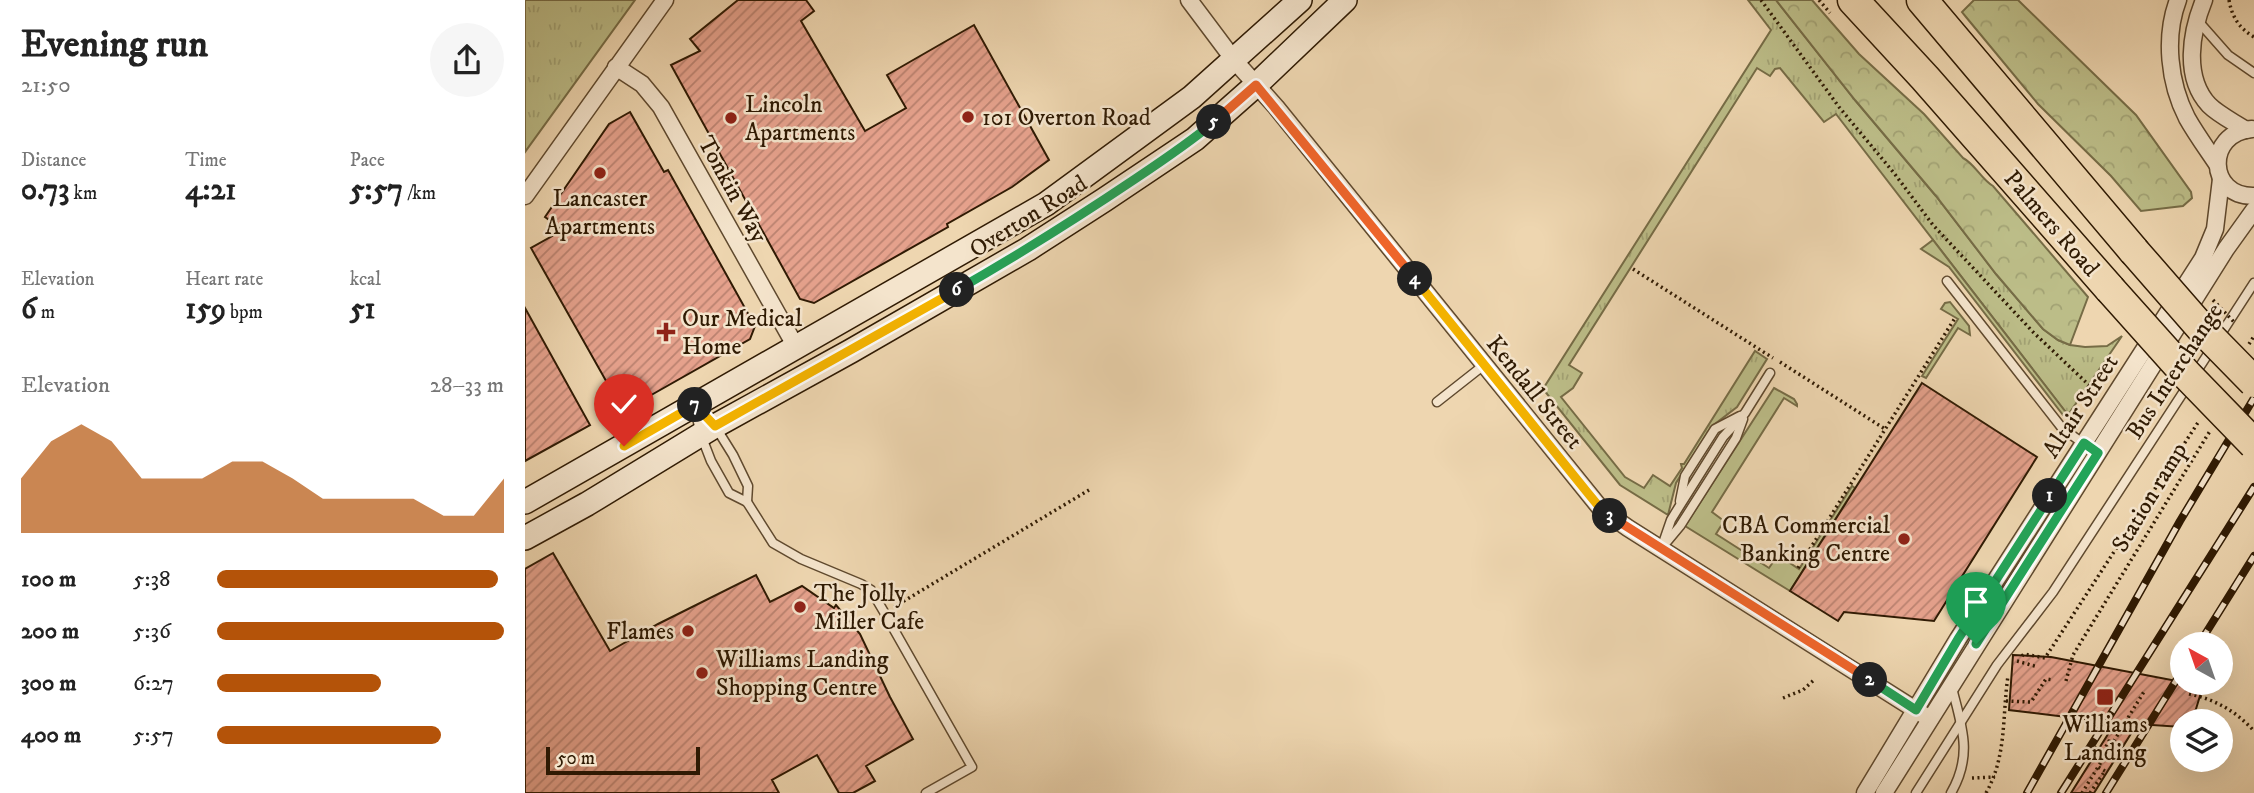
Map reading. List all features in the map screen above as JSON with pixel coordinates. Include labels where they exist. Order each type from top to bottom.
[{"type":"highway","name":"Palmers Road","points":[[1853,0],[2187,375],[2254,444]]},
{"type":"highway","name":"Palmers Road","points":[[1922,0],[2134,251],[2203,330],[2254,382]]},
{"type":"street","points":[[525,196],[665,0]]},
{"type":"street","name":"Kendall Street","points":[[1189,0],[1234,60],[1601,509],[1923,714]]},
{"type":"street","name":"Overton Road","points":[[525,502],[1046,204],[1192,97],[1300,0]]},
{"type":"street","name":"Overton Road","points":[[525,538],[587,504],[708,430],[1028,249],[1195,139],[1345,0]]},
{"type":"street","points":[[2178,0],[2173,14],[2170,53],[2174,84],[2187,117],[2219,171],[2234,192],[2254,197]]},
{"type":"street","points":[[2204,0],[2196,19],[2191,59],[2197,89],[2210,106],[2251,128]]},
{"type":"street","name":"Tonkin Way","points":[[616,67],[642,84],[661,107],[796,347]]},
{"type":"street","points":[[2219,171],[2219,152],[2225,142],[2235,134],[2251,128]]},
{"type":"street","name":"Altair Street","points":[[1884,793],[1958,639],[2203,258],[2215,229],[2219,171]]},
{"type":"street","name":"Altair Street","points":[[1865,793],[1923,714],[1951,685],[2226,249],[2254,210]]},
{"type":"lane","points":[[2196,19],[2228,55],[2254,74]]},
{"type":"lane","points":[[1947,281],[2062,428],[2098,453]]},
{"type":"lane","name":"Bus Interchange","points":[[1916,793],[1997,665],[2053,592],[2254,283]]},
{"type":"lane","points":[[1437,402],[1484,365]]},
{"type":"lane","points":[[1661,549],[1671,520],[1679,507],[1723,438],[1745,413],[1770,373]]},
{"type":"lane","points":[[695,405],[708,430],[733,455],[748,486],[747,502]]},
{"type":"lane","points":[[695,405],[708,430],[711,461],[729,492],[747,502],[773,543],[801,559],[871,590],[972,767],[926,793]]},
{"type":"lane","points":[[1661,549],[1680,526],[1736,438],[1745,413]]},
{"type":"lane","points":[[1951,685],[1965,752],[1963,766],[1951,793]]},
{"type":"path","points":[[1761,0],[1839,107],[1895,173],[1933,225],[2033,332],[2091,387]]},
{"type":"path","points":[[2229,0],[2234,18],[2254,37]]},
{"type":"path","points":[[1633,269],[1885,429]]},
{"type":"path","points":[[1798,568],[1955,318]]},
{"type":"path","points":[[2246,347],[2254,336]]},
{"type":"path","points":[[2038,667],[2016,662],[2024,654],[2045,658],[2202,416]]},
{"type":"path","name":"Station ramp","points":[[2066,681],[2073,655],[2213,425]]},
{"type":"path","points":[[884,612],[1090,490]]},
{"type":"path","points":[[1986,793],[1997,772],[2001,751],[2008,674]]},
{"type":"path","points":[[1783,698],[1803,690],[1815,679]]},
{"type":"path","points":[[2006,701],[2031,702],[2046,679],[2053,680]]},
{"type":"path","points":[[2082,793],[2145,690]]},
{"type":"path","points":[[2193,695],[2213,700],[2233,712],[2254,731]]},
{"type":"path","points":[[2102,752],[2111,742]]},
{"type":"path","points":[[2094,747],[2119,761]]},
{"type":"path","points":[[2090,793],[2105,771],[2098,767]]},
{"type":"green space","points":[[525,0],[635,0],[525,152]]},
{"type":"green space","points":[[1748,0],[1776,0],[2043,329],[2058,340],[2085,347],[2107,346],[2122,336],[2068,415],[1836,114],[1824,122],[1780,68],[1775,69],[1770,76],[1757,68],[1569,365],[1582,373],[1573,388],[1561,397],[1625,477],[1644,488],[1653,475],[1670,486],[1682,468],[1681,464],[1684,464],[1755,351],[1767,359],[1737,407],[1711,427],[1676,483],[1668,515],[1620,485],[1543,389],[1771,30]]},
{"type":"green space","points":[[1776,0],[1812,0],[1859,54],[1924,114],[1963,158],[1993,186],[2088,297],[2070,345],[2043,329],[1996,274]]},
{"type":"green space","points":[[1974,0],[2018,0],[2136,115],[2191,192],[2192,198],[2183,206],[2141,211],[2111,176],[2038,104],[1962,12]]},
{"type":"green space","points":[[1933,240],[2067,417],[1949,267],[1921,249]]},
{"type":"green space","points":[[1950,302],[1969,326],[1970,335],[1958,328],[1926,378],[1922,376],[1958,319],[1941,309],[1945,303]]},
{"type":"green space","points":[[1774,388],[1794,399],[1797,406],[1784,398],[1712,512],[1724,521],[1716,534],[1769,568],[1778,555],[1799,569],[1852,486],[1855,488],[1790,591],[1685,526]]},
{"type":"building","points":[[738,0],[806,0],[814,11],[801,21],[865,131],[906,108],[887,75],[974,25],[1049,160],[1012,187],[947,224],[948,227],[814,303],[800,299],[671,65],[700,51],[690,39]]},
{"type":"building","points":[[630,112],[664,172],[668,170],[755,326],[750,339],[623,411],[531,248],[563,230],[545,217],[609,124]]},
{"type":"building","points":[[525,308],[590,425],[525,461]]},
{"type":"building","name":"CBA Commercial Banking Centre","points":[[1922,383],[2037,457],[1934,621],[1844,612],[1838,621],[1790,591]]},
{"type":"building","name":"Williams Landing Shopping Centre","points":[[553,553],[610,651],[756,575],[770,602],[802,586],[834,608],[836,605],[860,634],[913,739],[866,766],[875,781],[853,793],[839,793],[817,755],[772,780],[779,793],[525,793],[525,569]]},
{"type":"building","name":"Williams Landing","points":[[2013,655],[2051,657],[2170,680],[2170,695],[2200,695],[2196,709],[2170,709],[2170,726],[2137,724],[2094,793],[2071,793],[2115,723],[2009,710]]},
{"type":"railway","points":[[2027,793],[2180,521],[2254,398]]},
{"type":"railway","points":[[2061,793],[2254,487]]},
{"type":"railway","points":[[2206,632],[2254,556]]},
{"type":"railway","points":[[2106,793],[2170,690]]},
{"type":"place","name":"101 Overton Road","points":[[968,117]]},
{"type":"place","name":"Lincoln Apartments","points":[[731,118]]},
{"type":"place","name":"Lancaster Apartments","points":[[600,173]]},
{"type":"place","name":"Our Medical Home","points":[[666,332]]},
{"type":"place","name":"CBA Commercial Banking Centre","points":[[1904,539]]},
{"type":"place","name":"The Jolly Miller Cafe","points":[[800,607]]},
{"type":"place","name":"Flames","points":[[688,631]]},
{"type":"place","name":"Williams Landing Shopping Centre","points":[[702,673]]},
{"type":"place","name":"Williams Landing","points":[[2105,697]]},
{"type":"route","points":[[624,446],[695,405],[715,426],[851,351],[1028,249],[1104,200],[1195,139],[1256,85],[1601,509],[1916,710],[1958,639],[2084,443],[2098,453],[1976,644]]}]
